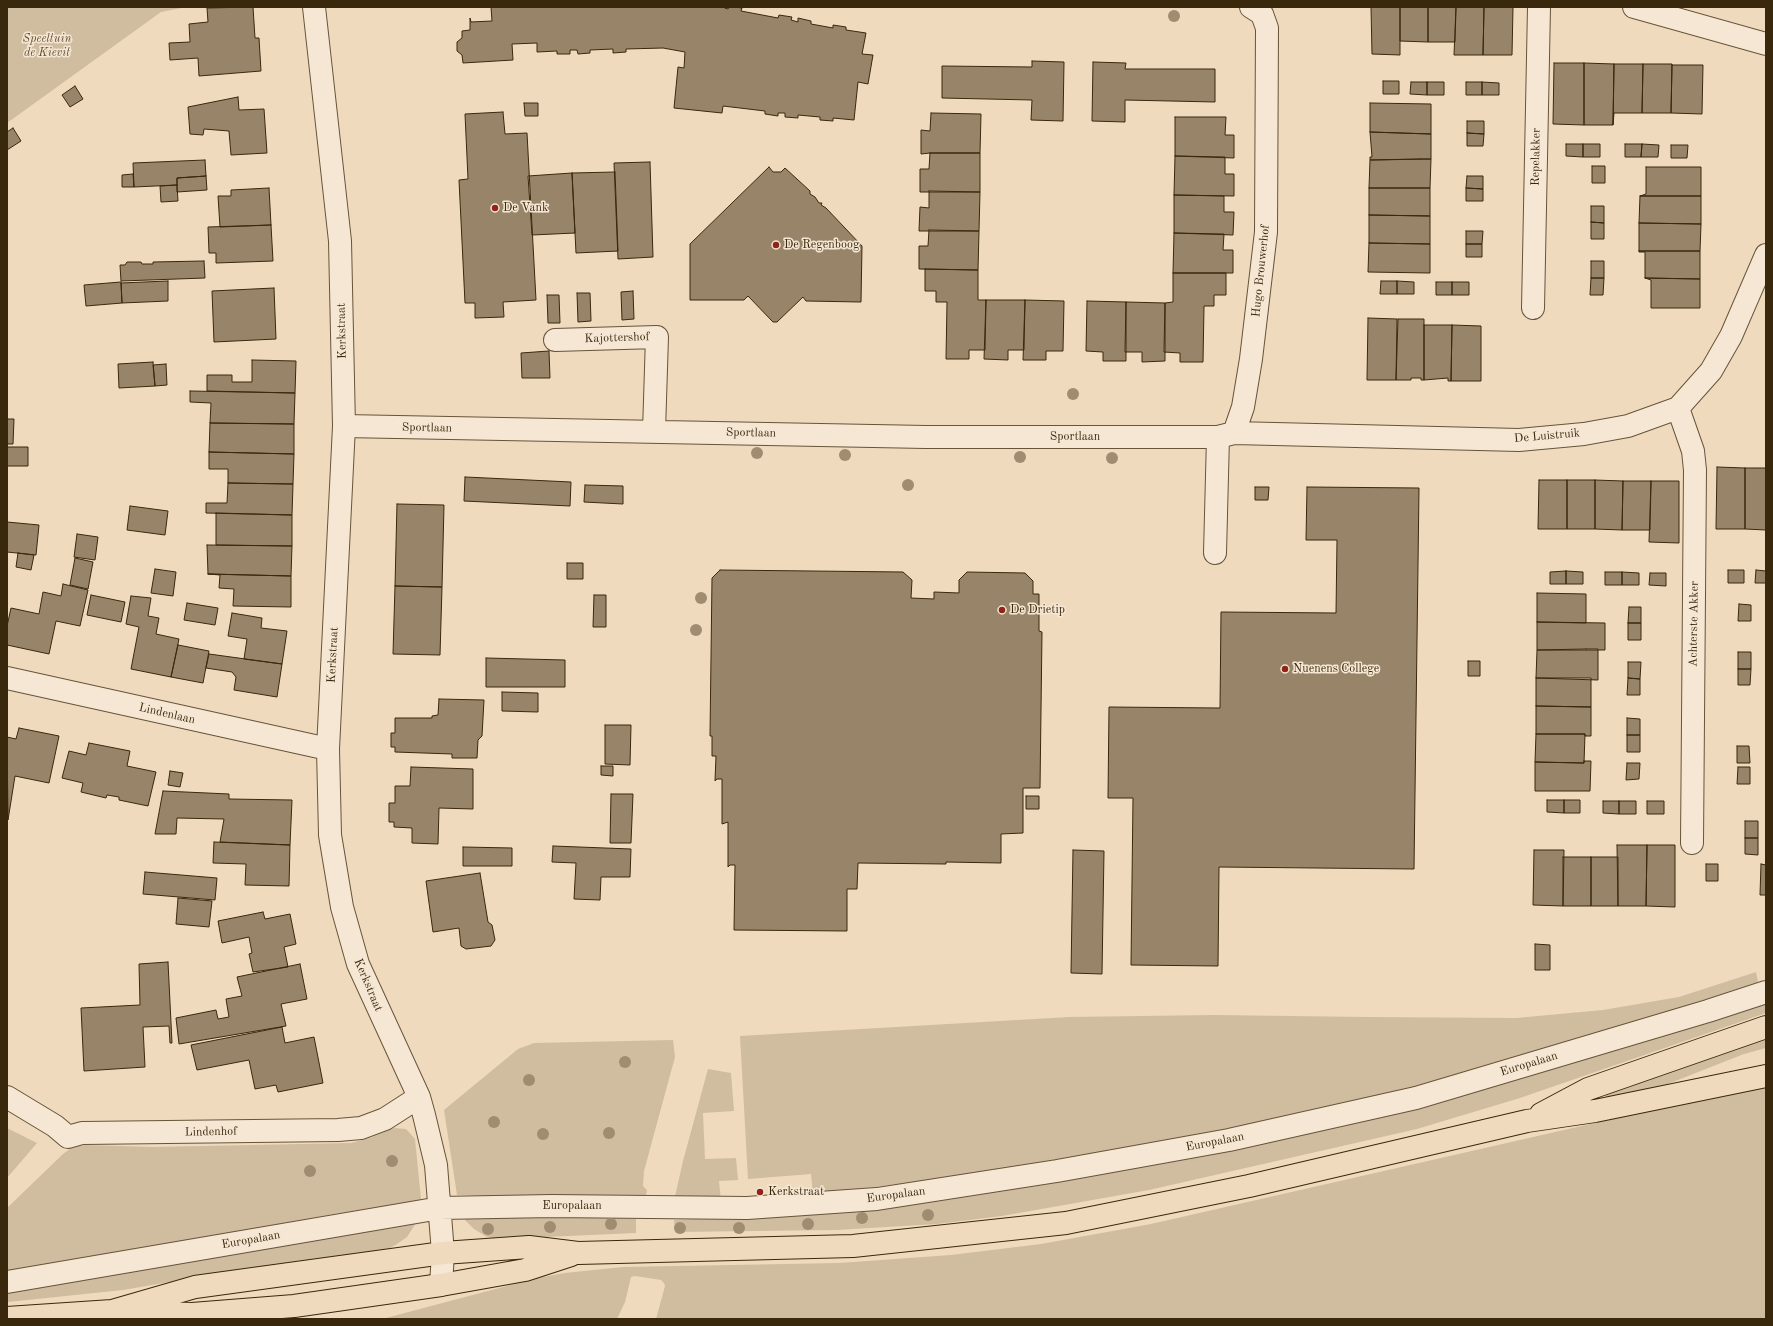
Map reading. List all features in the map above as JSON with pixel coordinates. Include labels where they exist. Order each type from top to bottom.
[{"type":"main road","points":[[1527,1121],[1588,1089],[1766,1027]]},
{"type":"main road","points":[[112,1311],[195,1288],[443,1253],[529,1247],[578,1253],[853,1246],[1066,1223],[1249,1186],[1527,1121],[1595,1111],[1766,1076]]},
{"type":"main road","points":[[7,1318],[112,1311],[192,1314],[327,1302],[441,1285],[525,1270],[578,1253]]},
{"type":"street","name":"Kerkstraat","points":[[314,7],[340,241],[344,426],[328,749],[330,835],[342,907],[358,964],[420,1097],[436,1165],[443,1253],[441,1285]]},
{"type":"street","name":"Hugo Brouwerhof","points":[[1215,553],[1226,435],[1242,407],[1251,359],[1266,232],[1267,28],[1262,14],[1251,7]]},
{"type":"street","name":"Repelakker","points":[[1533,308],[1539,7]]},
{"type":"street","points":[[1634,7],[1766,44]]},
{"type":"street","name":"De Luistruik","points":[[1226,435],[1519,440],[1584,434],[1628,426],[1678,408],[1714,366],[1731,336],[1766,256]]},
{"type":"street","name":"Kajottershof","points":[[554,340],[657,337],[654,431]]},
{"type":"street","name":"Achterste Akker","points":[[1678,408],[1693,451],[1695,470],[1692,843]]},
{"type":"street","name":"Sportlaan","points":[[344,426],[926,437],[1226,435]]},
{"type":"street","name":"Lindenlaan","points":[[7,678],[328,749]]},
{"type":"street","name":"Europalaan","points":[[7,1282],[440,1208],[552,1206],[747,1208],[877,1199],[1057,1171],[1229,1140],[1416,1098],[1708,1011],[1766,992]]},
{"type":"street","name":"Lindenhof","points":[[7,1097],[55,1126],[68,1137],[82,1133],[338,1130],[361,1128],[385,1119],[420,1097]]},
{"type":"green space","name":"Speeltuin de Kievit","points":[[7,7],[187,7],[161,12],[7,123]]},
{"type":"green space","points":[[1756,972],[1758,982],[1585,1039],[1490,1068],[1230,1130],[1008,1170],[813,1195],[811,1174],[748,1179],[740,1036],[1069,1017],[1214,1015],[1516,1018],[1603,1010],[1679,997]]},
{"type":"green space","points":[[1766,1004],[1766,1013],[1520,1098],[1417,1129],[1149,1190],[1002,1216],[937,1224],[837,1230],[675,1232],[674,1220],[790,1214],[1051,1181]]},
{"type":"green space","points":[[1766,1034],[1766,1048],[1744,1054],[1655,1089],[1607,1100],[1604,1089]]},
{"type":"green space","points":[[673,1040],[675,1057],[644,1171],[643,1186],[647,1190],[645,1201],[457,1195],[444,1110],[518,1049],[534,1043]]},
{"type":"green space","points":[[708,1069],[731,1073],[734,1111],[703,1113],[705,1159],[736,1158],[738,1180],[719,1181],[721,1201],[674,1201],[683,1161]]},
{"type":"green space","points":[[1766,1084],[1766,1319],[656,1319],[665,1286],[664,1283],[661,1280],[635,1276],[631,1277],[625,1302],[617,1319],[382,1319],[537,1278],[565,1273],[623,1267],[839,1263],[951,1255],[1041,1244],[1151,1224]]},
{"type":"green space","points":[[7,1128],[37,1143],[7,1178]]},
{"type":"green space","points":[[394,1128],[406,1129],[415,1139],[421,1199],[419,1201],[340,1213],[7,1273],[7,1208],[63,1154],[73,1147],[86,1145],[153,1147],[351,1143],[370,1138]]},
{"type":"green space","points":[[505,1214],[636,1219],[636,1233],[500,1239],[487,1237],[474,1229],[465,1220],[464,1216]]},
{"type":"green space","points":[[416,1223],[407,1237],[388,1249],[239,1270],[123,1290],[8,1302],[7,1292]]},
{"type":"building","points":[[253,7],[255,38],[259,38],[261,71],[199,76],[198,58],[170,60],[169,43],[190,42],[189,24],[208,22],[207,8]]},
{"type":"building","points":[[491,7],[722,7],[728,9],[729,7],[735,7],[742,8],[741,11],[778,18],[779,15],[792,17],[791,20],[798,22],[798,18],[811,21],[811,24],[833,28],[833,25],[846,27],[846,30],[866,33],[862,54],[873,55],[868,84],[858,82],[854,120],[833,118],[833,121],[820,120],[820,117],[798,115],[798,118],[785,117],[785,113],[778,113],[778,116],[765,114],[765,111],[723,106],[722,113],[674,108],[678,67],[684,68],[685,52],[663,48],[626,49],[626,52],[613,53],[613,49],[590,50],[590,53],[578,54],[577,50],[570,50],[570,54],[557,54],[557,51],[537,52],[537,43],[512,44],[513,60],[463,63],[462,55],[457,51],[457,42],[462,38],[462,31],[470,30],[470,18],[471,22],[492,21]]},
{"type":"building","points":[[1371,7],[1400,7],[1400,55],[1372,54]]},
{"type":"building","points":[[1400,7],[1428,7],[1428,42],[1400,41]]},
{"type":"building","points":[[1428,7],[1456,7],[1455,42],[1428,42]]},
{"type":"building","points":[[1456,7],[1484,7],[1483,55],[1454,55]]},
{"type":"building","points":[[1484,7],[1513,7],[1512,55],[1483,55]]},
{"type":"building","points":[[1032,61],[1064,62],[1063,121],[1031,120],[1032,100],[942,98],[942,66],[1032,67]]},
{"type":"building","points":[[1093,62],[1126,63],[1125,69],[1215,69],[1215,102],[1125,100],[1125,122],[1092,121]]},
{"type":"building","points":[[1554,63],[1584,63],[1584,125],[1553,124]]},
{"type":"building","points":[[1584,63],[1614,64],[1613,125],[1584,125]]},
{"type":"building","points":[[1614,64],[1643,64],[1642,113],[1614,113],[1613,125]]},
{"type":"building","points":[[1643,64],[1672,64],[1671,113],[1642,113]]},
{"type":"building","points":[[1672,65],[1703,65],[1702,114],[1671,113]]},
{"type":"building","points":[[1383,81],[1399,81],[1399,94],[1383,94]]},
{"type":"building","points":[[1411,82],[1427,82],[1427,95],[1410,94]]},
{"type":"building","points":[[1427,82],[1444,82],[1444,95],[1427,95]]},
{"type":"building","points":[[1466,82],[1482,82],[1482,95],[1466,95]]},
{"type":"building","points":[[1482,82],[1499,83],[1499,95],[1482,95]]},
{"type":"building","points":[[75,86],[83,99],[70,107],[62,95]]},
{"type":"building","points":[[238,97],[239,110],[264,109],[267,153],[231,155],[229,131],[204,129],[203,135],[190,134],[188,107]]},
{"type":"building","points":[[524,103],[538,103],[538,116],[525,116]]},
{"type":"building","points":[[1370,103],[1431,104],[1431,134],[1370,132]]},
{"type":"building","name":"De Vank","points":[[503,112],[505,134],[527,133],[536,300],[503,302],[504,317],[475,318],[475,303],[465,303],[459,180],[468,179],[465,114]]},
{"type":"building","points":[[931,113],[981,114],[980,153],[921,154],[921,130],[930,131]]},
{"type":"building","points":[[1175,117],[1226,117],[1225,135],[1234,135],[1234,158],[1175,156]]},
{"type":"building","points":[[1467,121],[1484,121],[1484,134],[1467,133]]},
{"type":"building","points":[[13,128],[21,141],[7,150],[7,132]]},
{"type":"building","points":[[1370,132],[1431,134],[1431,159],[1370,160],[1370,157],[1372,157]]},
{"type":"building","points":[[1467,133],[1484,134],[1483,146],[1467,146]]},
{"type":"building","points":[[1566,144],[1583,144],[1583,157],[1566,156]]},
{"type":"building","points":[[1583,144],[1600,144],[1600,157],[1583,157]]},
{"type":"building","points":[[1625,144],[1642,144],[1641,157],[1625,157]]},
{"type":"building","points":[[1642,144],[1659,145],[1658,157],[1641,157]]},
{"type":"building","points":[[1671,145],[1688,145],[1687,158],[1671,158]]},
{"type":"building","points":[[930,153],[980,153],[980,192],[920,192],[920,169],[929,169]]},
{"type":"building","points":[[1175,156],[1225,157],[1225,174],[1234,174],[1234,196],[1174,195]]},
{"type":"building","points":[[1431,159],[1430,188],[1369,188],[1370,160]]},
{"type":"building","points":[[205,160],[206,176],[177,178],[177,185],[134,187],[133,163]]},
{"type":"building","points":[[650,162],[653,257],[618,259],[614,163]]},
{"type":"building","points":[[1592,166],[1605,166],[1605,183],[1592,183]]},
{"type":"building","name":"De Regenboog","points":[[769,167],[773,172],[781,172],[785,168],[810,191],[810,194],[815,197],[819,203],[822,203],[821,205],[826,208],[862,246],[861,302],[806,301],[803,297],[777,322],[773,322],[748,296],[744,300],[690,300],[690,244]]},
{"type":"building","points":[[1646,167],[1701,167],[1701,196],[1640,196],[1646,194]]},
{"type":"building","points":[[615,172],[618,251],[576,253],[572,173]]},
{"type":"building","points":[[572,173],[575,233],[532,235],[528,176]]},
{"type":"building","points":[[133,174],[134,187],[122,187],[122,175]]},
{"type":"building","points":[[206,176],[207,190],[177,192],[177,178]]},
{"type":"building","points":[[1467,176],[1483,176],[1483,189],[1466,188]]},
{"type":"building","points":[[177,185],[178,201],[161,202],[160,186]]},
{"type":"building","points":[[269,188],[271,225],[220,227],[218,196],[231,196],[231,190]]},
{"type":"building","points":[[1369,188],[1430,188],[1430,216],[1369,215]]},
{"type":"building","points":[[1466,188],[1483,189],[1483,201],[1466,201]]},
{"type":"building","points":[[929,191],[980,192],[979,231],[919,231],[920,207],[929,208]]},
{"type":"building","points":[[1174,195],[1224,196],[1224,212],[1234,212],[1233,235],[1174,233]]},
{"type":"building","points":[[1640,196],[1701,196],[1701,224],[1639,223]]},
{"type":"building","points":[[1591,206],[1604,206],[1604,223],[1591,222]]},
{"type":"building","points":[[1369,215],[1430,216],[1430,244],[1369,243]]},
{"type":"building","points":[[1591,222],[1604,223],[1604,239],[1591,239]]},
{"type":"building","points":[[1639,223],[1701,224],[1700,251],[1639,251]]},
{"type":"building","points":[[271,225],[273,261],[216,263],[216,253],[209,253],[208,227]]},
{"type":"building","points":[[929,230],[979,231],[978,270],[919,269],[919,246],[928,246]]},
{"type":"building","points":[[1466,231],[1483,231],[1482,244],[1466,244]]},
{"type":"building","points":[[1174,233],[1224,234],[1223,250],[1233,250],[1233,273],[1173,273]]},
{"type":"building","points":[[1369,243],[1430,244],[1430,273],[1368,272]]},
{"type":"building","points":[[1466,244],[1482,244],[1482,257],[1466,257]]},
{"type":"building","points":[[1639,251],[1700,251],[1700,279],[1645,278],[1645,252]]},
{"type":"building","points":[[204,261],[205,278],[121,281],[120,265],[125,265],[127,262],[153,264],[153,262]]},
{"type":"building","points":[[1591,261],[1604,261],[1604,278],[1591,278]]},
{"type":"building","points":[[925,269],[978,270],[978,300],[986,300],[985,350],[969,350],[969,359],[946,359],[947,302],[936,302],[936,291],[925,291]]},
{"type":"building","points":[[1173,273],[1226,273],[1226,295],[1214,295],[1214,306],[1204,306],[1203,362],[1180,362],[1180,353],[1164,352],[1165,303],[1173,302]]},
{"type":"building","points":[[1591,278],[1604,278],[1603,295],[1590,295]]},
{"type":"building","points":[[1645,278],[1700,279],[1700,308],[1651,308],[1651,280]]},
{"type":"building","points":[[168,281],[168,301],[122,303],[121,283]]},
{"type":"building","points":[[1381,281],[1397,281],[1397,294],[1380,294]]},
{"type":"building","points":[[1397,281],[1414,282],[1414,294],[1397,294]]},
{"type":"building","points":[[121,282],[122,303],[86,306],[84,285]]},
{"type":"building","points":[[1436,282],[1452,282],[1452,295],[1436,295]]},
{"type":"building","points":[[1452,282],[1469,282],[1469,295],[1452,295]]},
{"type":"building","points":[[274,288],[276,339],[214,342],[212,291]]},
{"type":"building","points":[[633,291],[634,319],[622,320],[621,292]]},
{"type":"building","points":[[577,293],[590,293],[591,321],[578,322]]},
{"type":"building","points":[[547,295],[559,295],[560,323],[548,323]]},
{"type":"building","points":[[986,300],[1025,300],[1024,350],[1008,350],[1008,360],[984,359]]},
{"type":"building","points":[[1025,300],[1064,301],[1063,351],[1046,351],[1046,360],[1023,360]]},
{"type":"building","points":[[1087,301],[1126,302],[1126,361],[1103,361],[1103,352],[1086,351]]},
{"type":"building","points":[[1126,302],[1165,303],[1165,361],[1142,362],[1142,352],[1125,352]]},
{"type":"building","points":[[1368,318],[1397,319],[1396,380],[1367,380]]},
{"type":"building","points":[[1398,319],[1424,319],[1424,380],[1421,380],[1421,378],[1411,378],[1411,380],[1396,380]]},
{"type":"building","points":[[1424,325],[1452,325],[1451,381],[1448,381],[1448,378],[1424,380]]},
{"type":"building","points":[[1452,325],[1481,326],[1481,381],[1451,381]]},
{"type":"building","points":[[549,351],[550,378],[522,378],[521,353]]},
{"type":"building","points":[[252,360],[296,361],[295,393],[207,391],[207,375],[232,375],[232,382],[252,382]]},
{"type":"building","points":[[153,362],[155,386],[119,388],[118,364]]},
{"type":"building","points":[[166,364],[167,385],[155,386],[153,365]]},
{"type":"building","points":[[190,391],[295,393],[294,424],[210,423],[211,403],[190,402]]},
{"type":"building","points":[[7,419],[14,419],[13,444],[7,444]]},
{"type":"building","points":[[210,423],[294,424],[294,454],[209,452]]},
{"type":"building","points":[[7,447],[28,447],[28,466],[7,466]]},
{"type":"building","points":[[209,452],[294,454],[293,484],[228,483],[228,469],[209,469]]},
{"type":"building","points":[[1717,467],[1745,468],[1745,529],[1716,529]]},
{"type":"building","points":[[1745,468],[1766,468],[1766,530],[1745,529]]},
{"type":"building","points":[[465,477],[571,482],[570,506],[464,501]]},
{"type":"building","points":[[1539,480],[1567,480],[1567,529],[1538,529]]},
{"type":"building","points":[[1567,480],[1595,480],[1595,529],[1567,529]]},
{"type":"building","points":[[1595,480],[1623,481],[1622,530],[1595,529]]},
{"type":"building","points":[[1623,481],[1651,481],[1650,530],[1622,530]]},
{"type":"building","points":[[1651,481],[1679,481],[1679,543],[1649,542]]},
{"type":"building","points":[[228,483],[293,484],[292,515],[206,513],[206,503],[227,503]]},
{"type":"building","points":[[585,485],[623,486],[623,504],[584,502]]},
{"type":"building","points":[[1255,487],[1269,487],[1268,500],[1255,500]]},
{"type":"building","points":[[1307,487],[1419,488],[1414,869],[1219,867],[1218,966],[1131,965],[1133,798],[1108,798],[1109,707],[1220,708],[1221,612],[1336,613],[1337,540],[1306,540]]},
{"type":"building","points":[[397,504],[444,505],[442,587],[395,586]]},
{"type":"building","points":[[130,506],[168,511],[165,535],[127,530]]},
{"type":"building","points":[[216,513],[292,515],[292,546],[216,545]]},
{"type":"building","points":[[7,522],[39,525],[36,555],[7,552]]},
{"type":"building","points":[[77,534],[98,537],[95,560],[74,557]]},
{"type":"building","points":[[207,545],[292,546],[291,576],[208,574]]},
{"type":"building","points":[[18,553],[34,555],[31,570],[16,567]]},
{"type":"building","points":[[75,558],[93,562],[88,589],[70,585]]},
{"type":"building","points":[[567,563],[583,563],[583,579],[567,579]]},
{"type":"building","points":[[155,569],[176,572],[173,596],[151,593]]},
{"type":"building","points":[[720,570],[903,572],[912,580],[911,598],[934,599],[934,592],[959,593],[959,580],[967,572],[1025,573],[1033,581],[1033,594],[1039,594],[1039,631],[1042,632],[1040,788],[1023,788],[1023,833],[1001,834],[1001,863],[858,863],[857,889],[847,889],[847,931],[734,930],[735,865],[730,865],[728,867],[728,822],[722,824],[722,779],[717,779],[715,781],[716,756],[712,756],[712,736],[710,736],[712,578]]},
{"type":"building","points":[[1728,570],[1744,570],[1744,583],[1728,583]]},
{"type":"building","points":[[1756,570],[1766,571],[1766,583],[1755,583]]},
{"type":"building","points":[[1566,571],[1566,584],[1550,584],[1550,572]]},
{"type":"building","points":[[1566,571],[1583,572],[1583,584],[1566,584]]},
{"type":"building","points":[[1605,572],[1622,572],[1622,585],[1605,585]]},
{"type":"building","points":[[1622,572],[1639,573],[1639,585],[1622,585]]},
{"type":"building","points":[[1650,573],[1666,573],[1666,586],[1649,585]]},
{"type":"building","points":[[208,574],[291,576],[291,607],[233,606],[234,589],[219,588],[220,575]]},
{"type":"building","points":[[63,584],[88,590],[80,626],[56,621],[49,654],[7,645],[7,626],[11,608],[39,614],[43,592],[61,596]]},
{"type":"building","points":[[395,586],[442,587],[440,655],[393,654]]},
{"type":"building","points":[[1537,593],[1586,594],[1586,623],[1537,622]]},
{"type":"building","points":[[91,595],[125,602],[121,622],[87,615]]},
{"type":"building","points":[[594,595],[606,595],[606,627],[593,627]]},
{"type":"building","points":[[131,596],[151,598],[148,616],[159,618],[156,634],[179,639],[171,677],[131,669],[139,627],[126,624]]},
{"type":"building","points":[[187,603],[218,608],[215,625],[184,620]]},
{"type":"building","points":[[1739,604],[1751,605],[1751,621],[1738,621]]},
{"type":"building","points":[[1629,607],[1641,607],[1641,623],[1628,623]]},
{"type":"building","points":[[232,613],[262,618],[261,628],[287,631],[282,664],[244,659],[247,639],[228,636]]},
{"type":"building","points":[[1537,622],[1605,623],[1605,650],[1537,650]]},
{"type":"building","points":[[1628,623],[1641,623],[1641,640],[1628,640]]},
{"type":"building","points":[[178,645],[209,651],[203,683],[171,677]]},
{"type":"building","points":[[1598,649],[1598,680],[1536,678],[1537,650]]},
{"type":"building","points":[[1738,652],[1751,652],[1751,669],[1738,669]]},
{"type":"building","points":[[209,654],[282,664],[277,697],[234,690],[236,677],[232,672],[206,668]]},
{"type":"building","points":[[486,658],[565,660],[565,687],[486,687]]},
{"type":"building","points":[[1468,661],[1480,661],[1480,676],[1468,676]]},
{"type":"building","points":[[1628,662],[1641,662],[1640,679],[1628,678]]},
{"type":"building","points":[[1738,669],[1751,669],[1750,685],[1738,685]]},
{"type":"building","points":[[1536,678],[1591,678],[1591,707],[1536,706]]},
{"type":"building","points":[[1628,678],[1640,679],[1640,695],[1627,695]]},
{"type":"building","points":[[502,692],[538,693],[538,712],[502,711]]},
{"type":"building","points":[[439,699],[484,700],[482,736],[478,740],[477,758],[452,758],[452,754],[395,752],[395,747],[391,747],[391,733],[395,733],[395,718],[432,718],[432,716],[438,715]]},
{"type":"building","points":[[1536,706],[1591,707],[1591,736],[1585,736],[1585,734],[1536,734]]},
{"type":"building","points":[[1627,718],[1640,719],[1640,735],[1627,735]]},
{"type":"building","points":[[605,725],[631,725],[630,765],[605,764]]},
{"type":"building","points":[[19,728],[59,736],[49,783],[15,776],[8,820],[7,737],[16,739]]},
{"type":"building","points":[[1536,734],[1585,734],[1584,763],[1535,762]]},
{"type":"building","points":[[1627,735],[1640,735],[1640,752],[1627,752]]},
{"type":"building","points":[[89,743],[130,751],[127,766],[156,772],[148,806],[119,800],[119,797],[107,795],[106,798],[81,792],[83,783],[62,778],[69,751],[86,755]]},
{"type":"building","points":[[1737,746],[1749,746],[1750,763],[1737,763]]},
{"type":"building","points":[[1584,761],[1591,761],[1590,791],[1535,791],[1535,762],[1584,763]]},
{"type":"building","points":[[1627,763],[1640,763],[1639,779],[1626,780]]},
{"type":"building","points":[[601,766],[613,766],[613,776],[601,775]]},
{"type":"building","points":[[411,767],[473,769],[473,809],[439,808],[438,844],[412,843],[412,828],[394,827],[394,822],[389,822],[389,803],[395,803],[395,786],[410,786]]},
{"type":"building","points":[[1738,767],[1750,767],[1750,784],[1737,784]]},
{"type":"building","points":[[170,771],[183,773],[180,787],[168,785]]},
{"type":"building","points":[[163,791],[229,794],[229,799],[292,800],[290,845],[220,842],[224,819],[177,818],[176,834],[155,834]]},
{"type":"building","points":[[611,794],[633,794],[631,843],[610,843]]},
{"type":"building","points":[[1026,796],[1039,796],[1039,809],[1026,809]]},
{"type":"building","points":[[1547,800],[1564,800],[1564,813],[1547,812]]},
{"type":"building","points":[[1564,800],[1580,800],[1580,813],[1564,813]]},
{"type":"building","points":[[1603,801],[1619,801],[1619,814],[1603,813]]},
{"type":"building","points":[[1619,801],[1636,801],[1636,814],[1619,814]]},
{"type":"building","points":[[1647,801],[1664,801],[1664,814],[1647,814]]},
{"type":"building","points":[[1745,821],[1758,821],[1758,838],[1745,838]]},
{"type":"building","points":[[1745,838],[1758,838],[1758,855],[1745,854]]},
{"type":"building","points":[[214,842],[290,845],[289,886],[245,885],[246,864],[213,863]]},
{"type":"building","points":[[1617,845],[1647,845],[1646,906],[1618,906]]},
{"type":"building","points":[[1647,845],[1675,845],[1675,907],[1646,906]]},
{"type":"building","points":[[553,846],[631,849],[630,877],[601,877],[600,900],[574,899],[576,863],[552,862]]},
{"type":"building","points":[[463,847],[512,848],[512,866],[463,866]]},
{"type":"building","points":[[1073,850],[1104,851],[1102,974],[1071,973]]},
{"type":"building","points":[[1534,850],[1564,850],[1563,906],[1533,905]]},
{"type":"building","points":[[1563,857],[1591,857],[1591,906],[1563,906]]},
{"type":"building","points":[[1591,857],[1618,857],[1618,906],[1591,906]]},
{"type":"building","points":[[1706,864],[1718,864],[1718,881],[1706,881]]},
{"type":"building","points":[[1761,864],[1766,865],[1766,895],[1760,895]]},
{"type":"building","points":[[145,872],[217,878],[215,900],[143,894]]},
{"type":"building","points":[[480,873],[488,922],[492,925],[495,940],[491,946],[466,949],[461,946],[459,928],[433,932],[426,881]]},
{"type":"building","points":[[178,898],[212,901],[209,927],[176,924]]},
{"type":"building","points":[[263,912],[265,919],[290,914],[296,944],[284,947],[288,967],[253,972],[249,954],[252,953],[249,937],[222,943],[218,921]]},
{"type":"building","points":[[1535,944],[1550,945],[1550,970],[1535,970]]},
{"type":"building","points":[[168,962],[172,1043],[170,1043],[169,1026],[143,1027],[145,1067],[84,1071],[81,1008],[140,1005],[139,964]]},
{"type":"building","points":[[300,964],[307,999],[281,1004],[286,1026],[179,1044],[176,1018],[216,1010],[218,1019],[229,1017],[226,999],[242,996],[237,977]]},
{"type":"building","points":[[282,1027],[285,1043],[314,1037],[323,1083],[278,1092],[276,1085],[255,1089],[249,1060],[197,1070],[191,1045]]},
{"type":"place","name":"De Vank","points":[[495,208]]},
{"type":"place","name":"De Regenboog","points":[[776,245]]},
{"type":"place","name":"De Drietip","points":[[1002,610]]},
{"type":"place","name":"Nuenens College","points":[[1285,669]]},
{"type":"place","name":"Kerkstraat","points":[[760,1192]]}]
